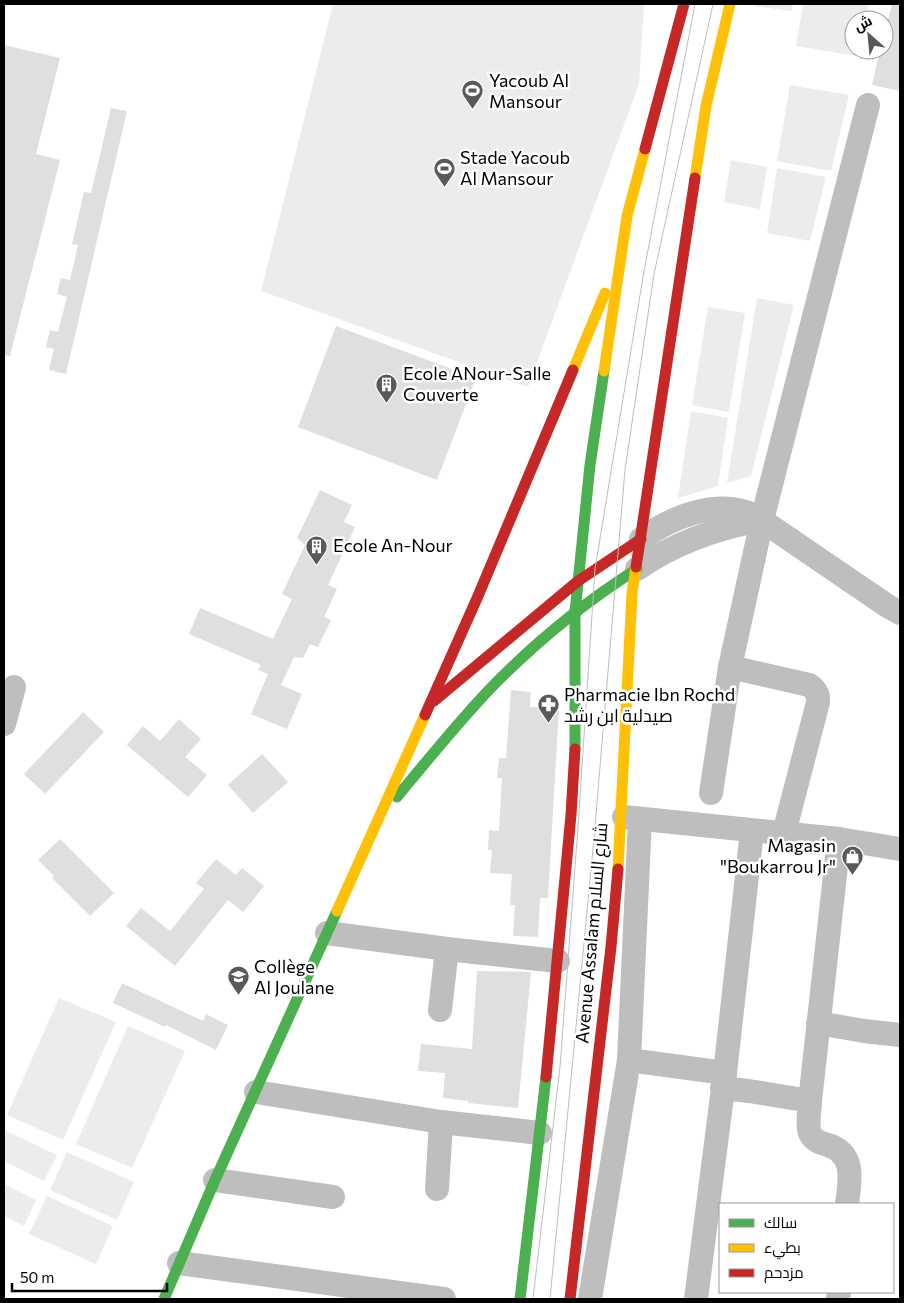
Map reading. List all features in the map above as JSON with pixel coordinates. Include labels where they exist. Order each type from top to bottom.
[{"type":"main road","name":"Avenue Assalam شارع السلام","points":[[570,1299],[611,947],[619,852],[630,818],[623,746],[632,600],[706,106],[730,4]]},
{"type":"main road","points":[[164,1299],[215,1180],[478,596],[621,255],[627,216],[681,6]]},
{"type":"main road","name":"Avenue Assalam شارع السلام","points":[[520,1299],[540,1133],[571,815],[575,745],[575,612],[590,465],[621,255]]},
{"type":"main road","points":[[428,706],[578,581],[606,560],[641,539]]},
{"type":"main road","points":[[378,819],[499,680],[542,639],[593,597],[637,569]]},
{"type":"street","points":[[711,793],[730,667],[762,520],[868,105]]},
{"type":"street","points":[[641,539],[663,525],[686,515],[711,510],[736,509],[745,511],[762,520],[886,605],[900,612]]},
{"type":"street","points":[[637,569],[652,558],[687,540],[724,527],[762,520]]},
{"type":"street","points":[[730,667],[809,685],[814,688],[818,697],[818,706],[784,833]]},
{"type":"street","points":[[4,724],[14,687]]},
{"type":"street","points":[[590,1299],[629,1060],[630,818],[839,838],[900,849]]},
{"type":"street","points":[[696,1299],[752,831]]},
{"type":"street","points":[[839,838],[810,1101],[810,1134],[821,1143],[838,1148],[844,1154],[848,1163],[850,1182],[847,1203]]},
{"type":"street","points":[[327,933],[558,961]]},
{"type":"street","points":[[440,1010],[447,949]]},
{"type":"street","points":[[818,1023],[900,1035]]},
{"type":"street","points":[[629,1060],[723,1081],[749,1091],[810,1101]]},
{"type":"street","points":[[256,1092],[441,1122],[540,1133]]},
{"type":"street","points":[[437,1189],[441,1122]]},
{"type":"street","points":[[215,1180],[333,1196]]},
{"type":"street","points":[[179,1263],[416,1298],[444,1299]]},
{"type":"shaded area","name":"Stade Yacoub Al Mansour","points":[[333,4],[644,4],[639,84],[528,387],[261,291]]},
{"type":"shaded area","points":[[755,4],[793,4],[792,11],[754,6]]},
{"type":"shaded area","points":[[803,4],[869,4],[868,10],[844,10],[844,54],[796,46]]},
{"type":"shaded area","points":[[790,85],[849,95],[831,171],[777,161]]},
{"type":"shaded area","points":[[731,160],[767,167],[760,209],[724,202]]},
{"type":"shaded area","points":[[777,168],[826,177],[810,241],[767,233]]},
{"type":"shaded area","points":[[757,298],[794,305],[751,476],[727,483]]},
{"type":"shaded area","points":[[708,307],[745,313],[729,412],[692,405]]},
{"type":"shaded area","points":[[691,411],[728,418],[718,486],[678,498]]},
{"type":"shaded area","points":[[59,998],[116,1022],[63,1140],[7,1115]]},
{"type":"shaded area","points":[[128,1026],[185,1051],[132,1168],[76,1144]]},
{"type":"shaded area","points":[[4,1130],[57,1155],[44,1181],[4,1161]]},
{"type":"shaded area","points":[[67,1152],[134,1182],[117,1220],[50,1190]]},
{"type":"shaded area","points":[[4,1184],[36,1200],[24,1226],[4,1216]]},
{"type":"shaded area","points":[[47,1196],[113,1226],[96,1264],[29,1234]]},
{"type":"building","points":[[892,4],[900,4],[900,91],[872,85],[878,60],[894,60],[894,10],[890,10]]},
{"type":"building","points":[[4,45],[60,58],[36,154],[60,160],[10,356],[4,355]]},
{"type":"building","points":[[111,108],[127,111],[66,374],[49,370],[54,349],[46,347],[50,330],[58,332],[67,297],[57,294],[61,278],[70,280],[78,245],[72,244],[84,192],[91,193]]},
{"type":"building","name":"Ecole ANour-Salle Couverte","points":[[336,326],[476,378],[437,480],[298,427]]},
{"type":"building","name":"Ecole An-Nour","points":[[320,490],[352,505],[344,522],[355,527],[328,585],[337,589],[324,617],[331,620],[318,647],[310,644],[303,658],[294,657],[281,685],[302,694],[287,729],[251,714],[268,674],[258,670],[261,665],[189,634],[200,608],[273,639],[292,599],[282,594],[305,545],[297,538]]},
{"type":"building","points":[[511,690],[531,692],[530,707],[559,708],[548,898],[540,898],[538,937],[513,936],[515,905],[510,905],[512,874],[490,873],[492,850],[488,850],[489,830],[499,831],[502,778],[497,778],[499,758],[506,758]]},
{"type":"building","points":[[83,712],[104,732],[45,794],[24,774]]},
{"type":"building","points":[[179,719],[201,739],[185,757],[207,775],[188,797],[127,745],[143,726],[160,741]]},
{"type":"building","points":[[262,754],[288,782],[253,813],[228,785]]},
{"type":"building","points":[[60,839],[114,893],[90,916],[52,878],[54,876],[38,860]]},
{"type":"building","points":[[216,859],[236,875],[242,868],[264,886],[243,912],[228,900],[175,966],[126,926],[141,908],[170,931],[204,889],[196,883]]},
{"type":"building","points":[[477,971],[531,972],[518,1108],[468,1103],[468,1101],[443,1098],[445,1073],[418,1071],[421,1044],[472,1049]]},
{"type":"building","points":[[122,983],[203,1021],[206,1014],[228,1025],[216,1050],[166,1025],[165,1027],[113,1003]]},
{"type":"tram line","points":[[533,1299],[560,1067],[595,569],[644,271],[695,4]]},
{"type":"tram line","points":[[550,1299],[594,838],[625,470],[654,274],[713,4]]},
{"type":"traffic: fast","points":[[575,749],[575,612],[590,465],[604,371]]},
{"type":"traffic: fast","points":[[397,797],[475,705],[504,675],[558,626],[597,596],[637,569]]},
{"type":"traffic: fast","points":[[164,1299],[215,1180],[337,911]]},
{"type":"traffic: fast","points":[[520,1299],[546,1077]]},
{"type":"traffic: slow","points":[[695,178],[706,106],[730,4]]},
{"type":"traffic: slow","points":[[604,371],[627,216],[645,149]]},
{"type":"traffic: slow","points":[[573,370],[605,293]]},
{"type":"traffic: slow","points":[[618,869],[632,593],[636,567]]},
{"type":"traffic: slow","points":[[337,911],[425,715]]},
{"type":"traffic: jam","points":[[645,149],[684,4]]},
{"type":"traffic: jam","points":[[636,567],[695,178]]},
{"type":"traffic: jam","points":[[425,715],[478,596],[573,370]]},
{"type":"traffic: jam","points":[[434,701],[578,581],[641,539]]},
{"type":"traffic: jam","points":[[546,1077],[571,815],[575,749]]},
{"type":"traffic: jam","points":[[570,1299],[611,947],[618,869]]},
{"type":"place","name":"Yacoub Al Mansour","points":[[473,110]]},
{"type":"place","name":"Stade Yacoub Al Mansour","points":[[444,187]]},
{"type":"place","name":"Ecole ANour-Salle Couverte","points":[[387,403]]},
{"type":"place","name":"Ecole An-Nour","points":[[317,565]]},
{"type":"place","name":"Pharmacie Ibn Rochd صيدلية ابن رشد","points":[[548,724]]},
{"type":"place","name":"Magasin \"Boukarrou Jr\"","points":[[852,875]]},
{"type":"place","name":"Collège Al Joulane","points":[[238,996]]}]
